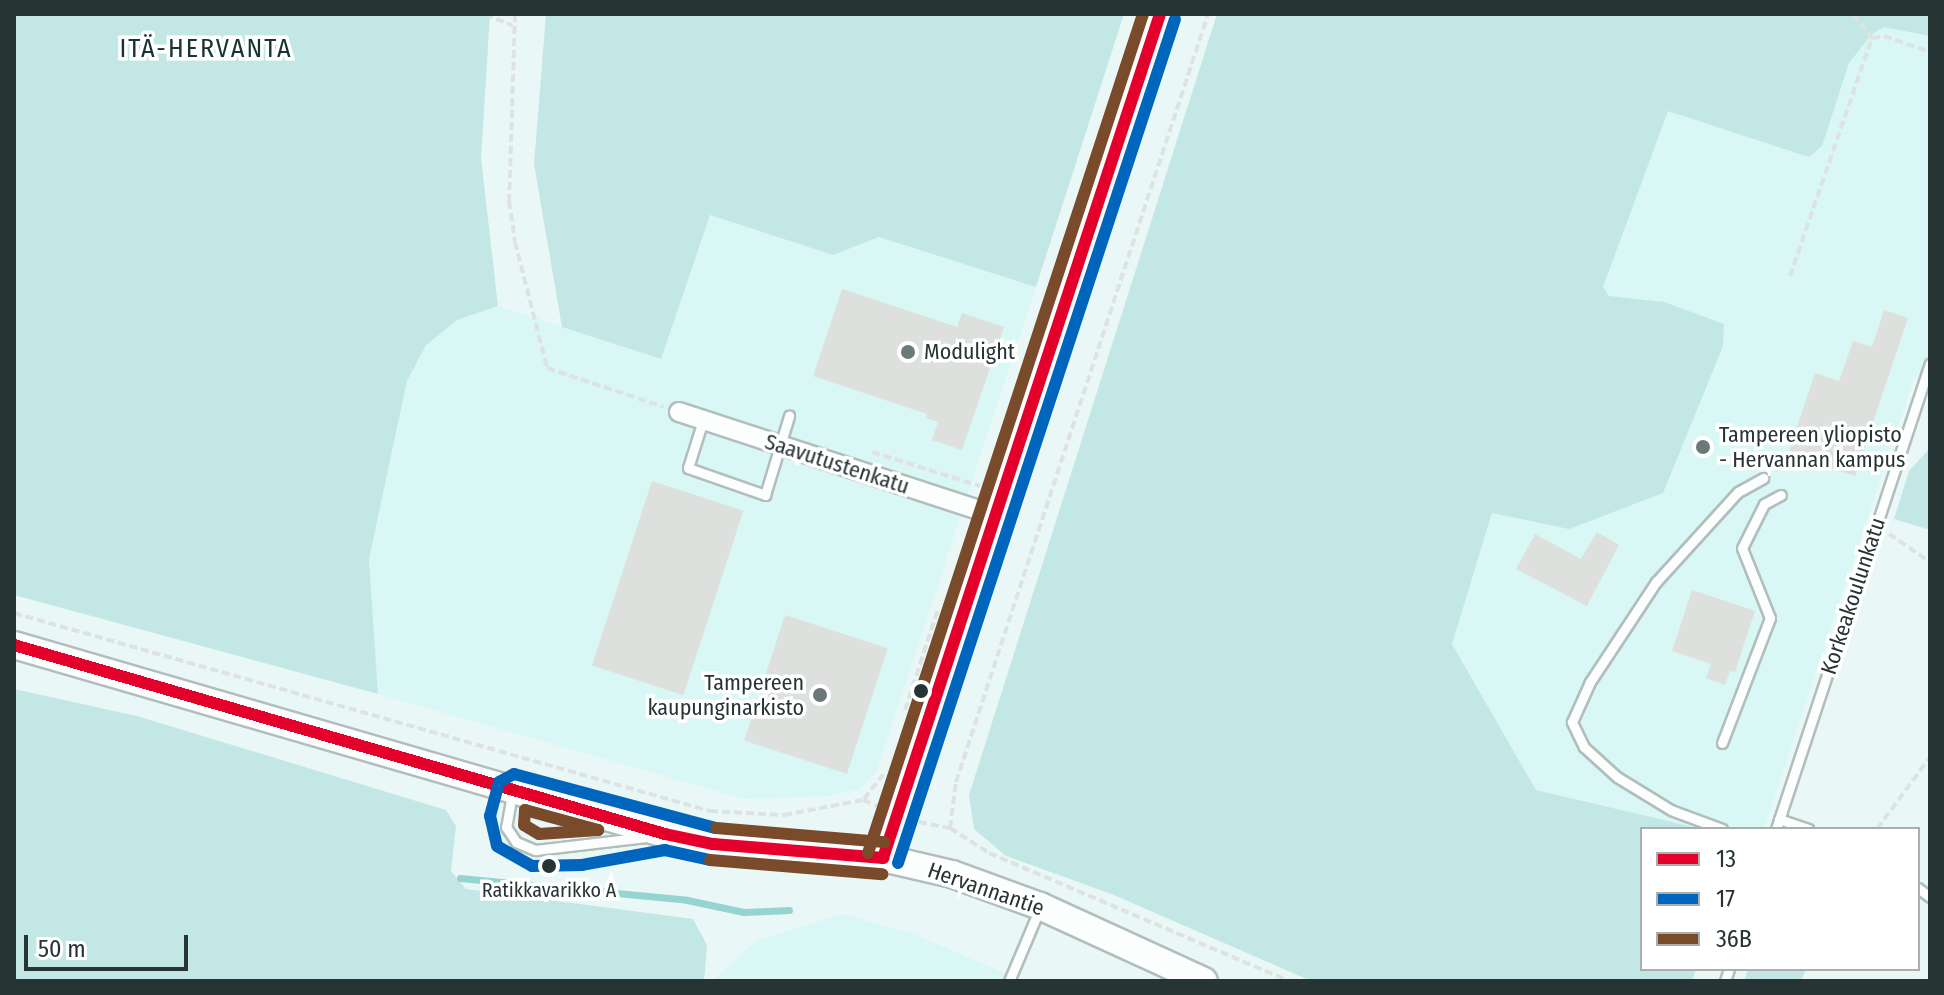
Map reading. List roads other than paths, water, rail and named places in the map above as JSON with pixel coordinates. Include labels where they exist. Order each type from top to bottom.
[{"type":"main road","points":[[883,858],[1160,14]]},
{"type":"main road","name":"Hervannantie","points":[[14,645],[665,834],[713,844],[883,858],[952,874],[1040,906],[1204,981]]},
{"type":"street","name":"Saavutustenkatu","points":[[679,412],[994,515]]},
{"type":"lane","name":"Korkeakoulunkatu","points":[[1778,824],[1930,364]]},
{"type":"lane","points":[[703,420],[688,468],[765,495],[789,416]]},
{"type":"lane","points":[[1717,827],[1671,810],[1617,777],[1584,747],[1572,722],[1590,682],[1656,582],[1738,492],[1763,478]]},
{"type":"lane","points":[[1722,743],[1770,618],[1742,548],[1764,504],[1781,495]]},
{"type":"lane","points":[[513,790],[506,827],[516,842],[535,850],[580,849],[665,834]]},
{"type":"lane","points":[[1009,981],[1040,906]]},
{"type":"waterway","points":[[460,878],[687,900],[744,912],[789,910]]},
{"type":"place","name":"Modulight","points":[[908,352]]},
{"type":"place","name":"Tampereen yliopisto - Hervannan kampus","points":[[1703,447]]},
{"type":"place","name":"Tampereen kaupunginarkisto","points":[[820,695]]},
{"type":"place","name":"Ratikkavarikko A","points":[[549,866]]},
{"type":"district","name":"ITÄ-HERVANTA","points":[[206,49]]}]
